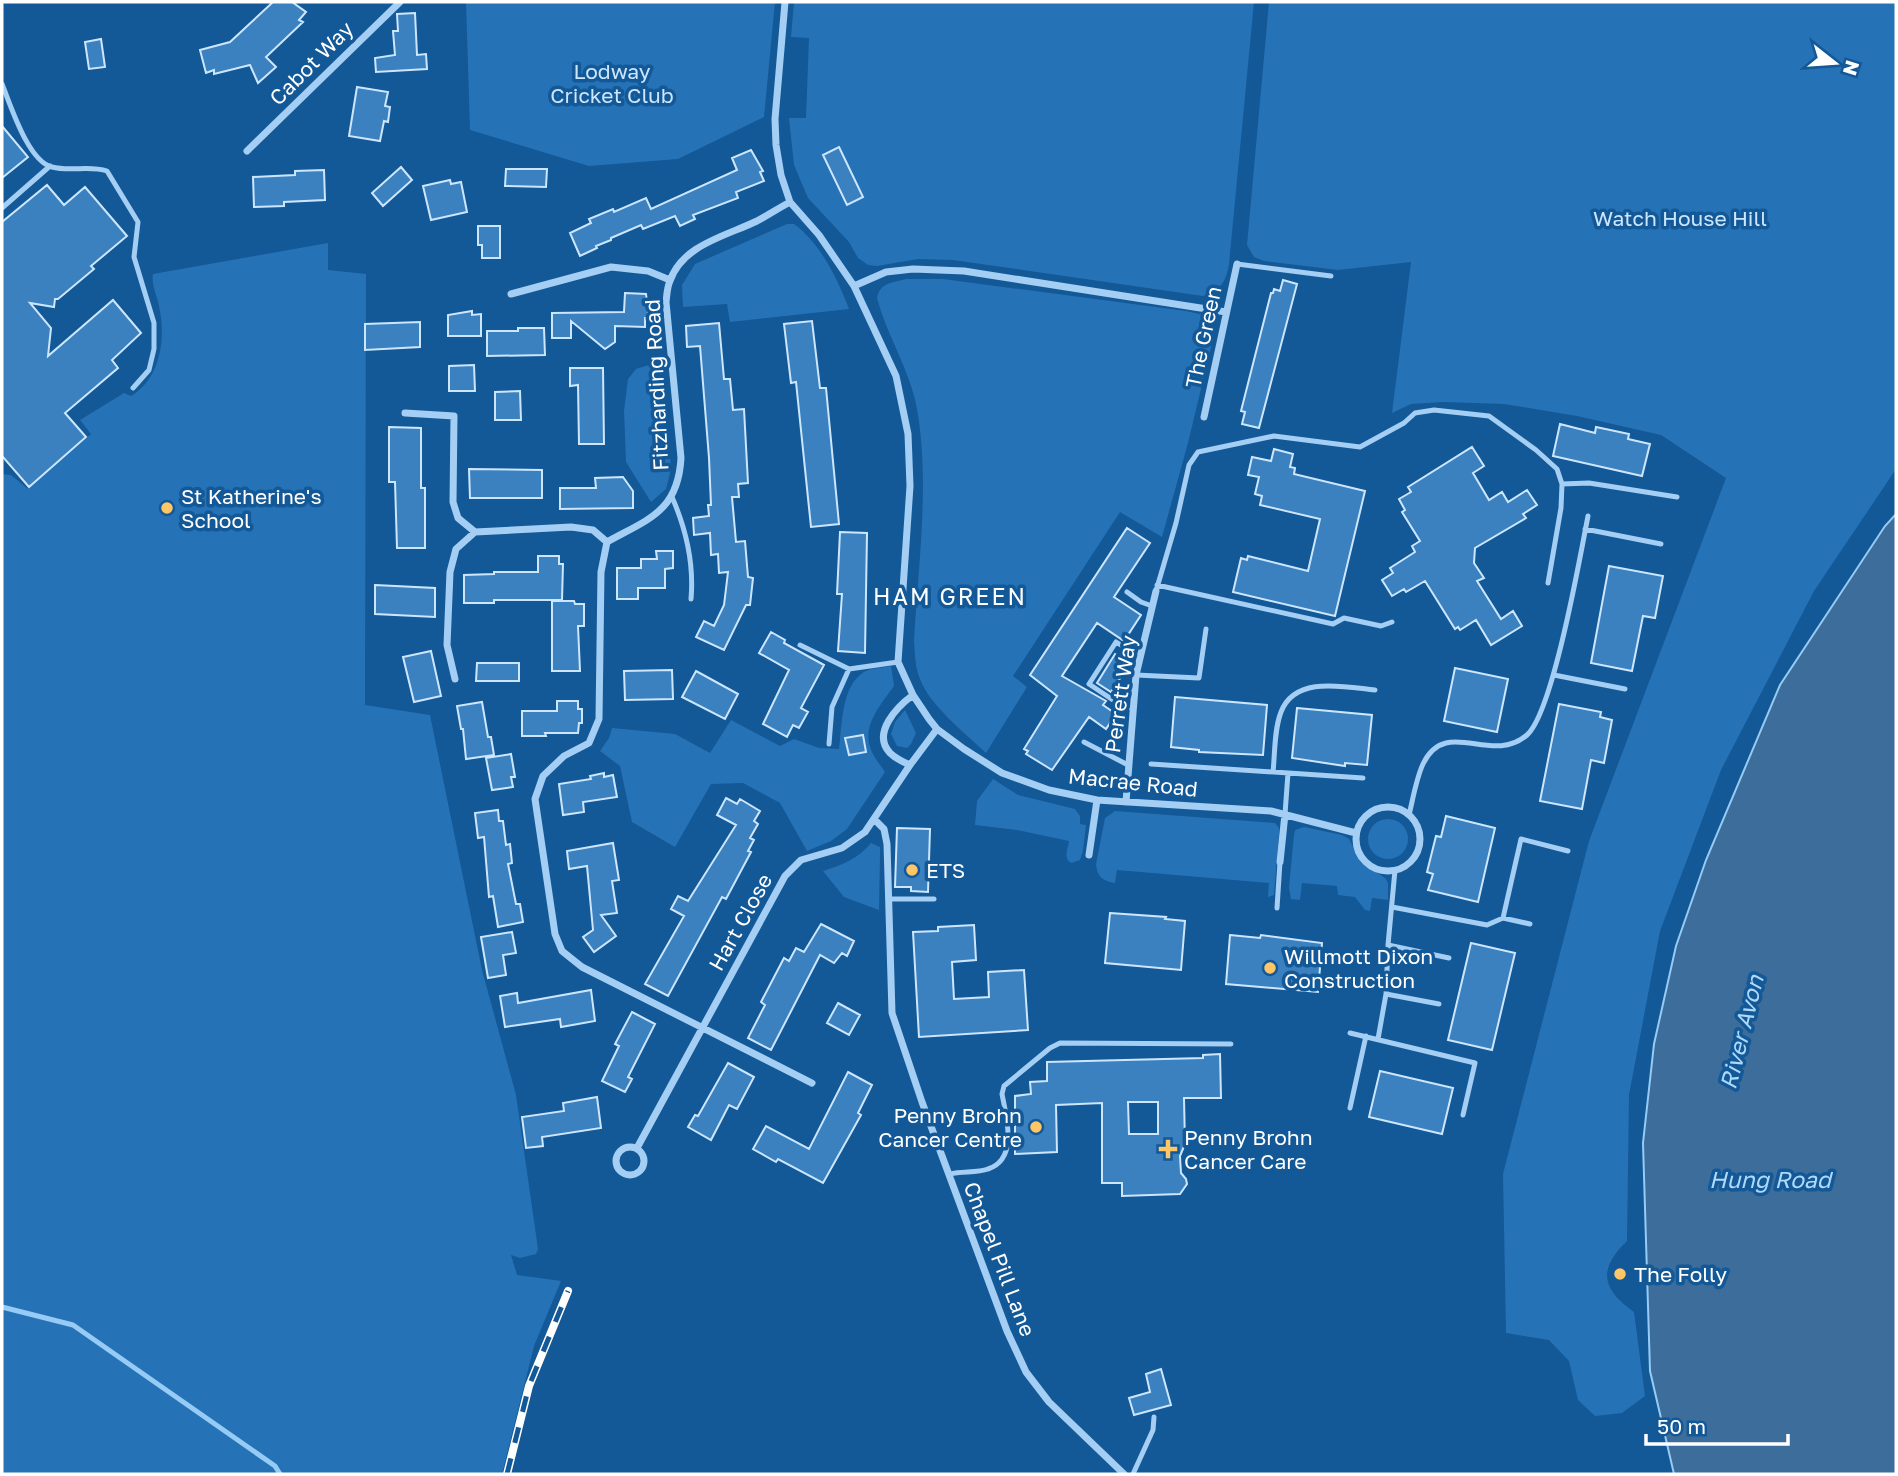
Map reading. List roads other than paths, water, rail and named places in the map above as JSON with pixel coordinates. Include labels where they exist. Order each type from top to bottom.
[{"type":"street","name":"Cabot Way","points":[[247,151],[400,2]]},
{"type":"street","name":"Macrae Road","points":[[785,2],[775,119],[777,155],[790,202],[820,234],[854,286],[896,376],[908,434],[910,486],[898,662],[913,695],[937,729],[1002,773],[1021,782],[1097,800],[1285,814],[1356,833]]},
{"type":"street","name":"Fitzharding Road","points":[[607,542],[662,509],[672,497],[680,478],[681,458],[666,302],[670,281],[688,254],[790,202]]},
{"type":"street","name":"The Green","points":[[1205,417],[1237,264]]},
{"type":"street","points":[[511,294],[611,267],[648,271],[670,281]]},
{"type":"street","points":[[854,286],[886,272],[912,269],[964,271],[1226,312]]},
{"type":"street","points":[[405,413],[454,416],[453,502],[458,518],[475,532]]},
{"type":"street","points":[[455,679],[447,645],[450,572],[456,549],[475,532],[571,527],[593,530],[607,542],[601,572],[599,719],[589,743],[565,756],[543,776],[535,799],[555,934],[562,951],[582,967],[811,1083]]},
{"type":"street","name":"Perrett Way","points":[[1126,803],[1136,675],[1157,588]]},
{"type":"street","points":[[910,765],[888,752],[884,743],[885,731],[894,713],[913,695]]},
{"type":"street","name":"Hart Close","points":[[637,1148],[785,876],[801,860],[842,848],[865,832],[937,729]]},
{"type":"street","points":[[1088,855],[1097,800]]},
{"type":"street","points":[[1388,807],[1399,809],[1409,815],[1416,824],[1419,847],[1406,865],[1385,871],[1366,862],[1360,854],[1356,833],[1368,814],[1388,807]]},
{"type":"street","points":[[1280,862],[1285,814]]},
{"type":"street","name":"Chapel Pill Lane","points":[[874,819],[884,829],[887,844],[892,1013],[1007,1331],[1026,1372],[1049,1402],[1124,1474]]},
{"type":"street","name":"Hart Close","points":[[624,1148],[637,1148],[644,1156],[642,1169],[634,1175],[624,1174],[617,1168],[617,1154],[624,1148]]},
{"type":"lane","points":[[2,84],[32,151],[41,162],[50,166],[97,168],[107,171],[138,222],[134,257],[154,323],[154,349],[149,370],[133,388]]},
{"type":"lane","points":[[2,208],[50,166]]},
{"type":"lane","points":[[1237,264],[1331,276]]},
{"type":"lane","points":[[1392,622],[1381,626],[1344,618],[1334,624],[1157,588],[1177,523],[1189,465],[1198,452],[1274,436],[1360,447],[1404,423],[1415,413],[1434,410],[1473,412],[1489,416],[1557,469],[1562,484],[1561,508],[1548,583]]},
{"type":"lane","points":[[1562,484],[1589,483],[1677,497]]},
{"type":"lane","points":[[672,497],[681,517],[693,577],[691,600]]},
{"type":"lane","points":[[1409,815],[1424,763],[1439,745],[1457,741],[1501,748],[1514,745],[1530,733],[1540,715],[1554,675],[1587,516]]},
{"type":"lane","points":[[1585,529],[1661,544]]},
{"type":"lane","points":[[1127,592],[1152,606]]},
{"type":"lane","points":[[1136,675],[1199,678],[1206,629]]},
{"type":"lane","points":[[1133,708],[1122,706],[1089,684],[1116,642],[1140,657]]},
{"type":"lane","points":[[800,645],[849,669],[898,662]]},
{"type":"lane","points":[[829,744],[832,707],[849,669]]},
{"type":"lane","points":[[1554,675],[1625,690]]},
{"type":"lane","points":[[1273,772],[1279,715],[1283,706],[1293,697],[1311,686],[1375,690]]},
{"type":"lane","points":[[1084,742],[1128,765]]},
{"type":"lane","points":[[1151,764],[1363,778]]},
{"type":"lane","points":[[1285,814],[1288,774]]},
{"type":"lane","points":[[1503,918],[1521,839],[1568,851]]},
{"type":"lane","points":[[1277,908],[1280,862]]},
{"type":"lane","points":[[1378,1039],[1386,994],[1395,870]]},
{"type":"lane","points":[[889,899],[934,899]]},
{"type":"lane","points":[[1392,907],[1487,925],[1503,918],[1530,924]]},
{"type":"lane","points":[[1388,944],[1449,958]]},
{"type":"lane","points":[[1386,994],[1439,1004]]},
{"type":"lane","points":[[1350,1032],[1475,1062],[1463,1115]]},
{"type":"lane","points":[[1350,1108],[1366,1036]]},
{"type":"lane","points":[[950,1174],[986,1170],[995,1166],[1003,1157],[1008,1145],[1002,1094],[1004,1086],[1050,1048],[1060,1043],[1231,1044]]},
{"type":"lane","points":[[1133,1474],[1153,1430],[1154,1416]]},
{"type":"water","name":"Hung Road","points":[[1896,514],[1896,1474],[1674,1474],[1650,1371],[1643,1143],[1654,1044],[1676,946],[1706,860],[1780,685],[1885,526]]},
{"type":"waterway","points":[[2,1307],[73,1325],[275,1466],[280,1474]]},
{"type":"railway","points":[[507,1474],[529,1386],[568,1291]]},
{"type":"place","name":"St Katherine's School","points":[[167,508]]},
{"type":"place","name":"ETS","points":[[912,870]]},
{"type":"place","name":"Willmott Dixon Construction","points":[[1270,968]]},
{"type":"place","name":"Penny Brohn Cancer Centre","points":[[1036,1127]]},
{"type":"place","name":"Penny Brohn Cancer Care","points":[[1168,1149]]},
{"type":"place","name":"The Folly","points":[[1620,1274]]},
{"type":"district","name":"HAM GREEN","points":[[950,596]]},
{"type":"park label","name":"Lodway Cricket Club","points":[[612,83]]},
{"type":"park label","name":"Watch House Hill","points":[[1680,218]]},
{"type":"water label","name":"River Avon","points":[[1741,1032]]}]
